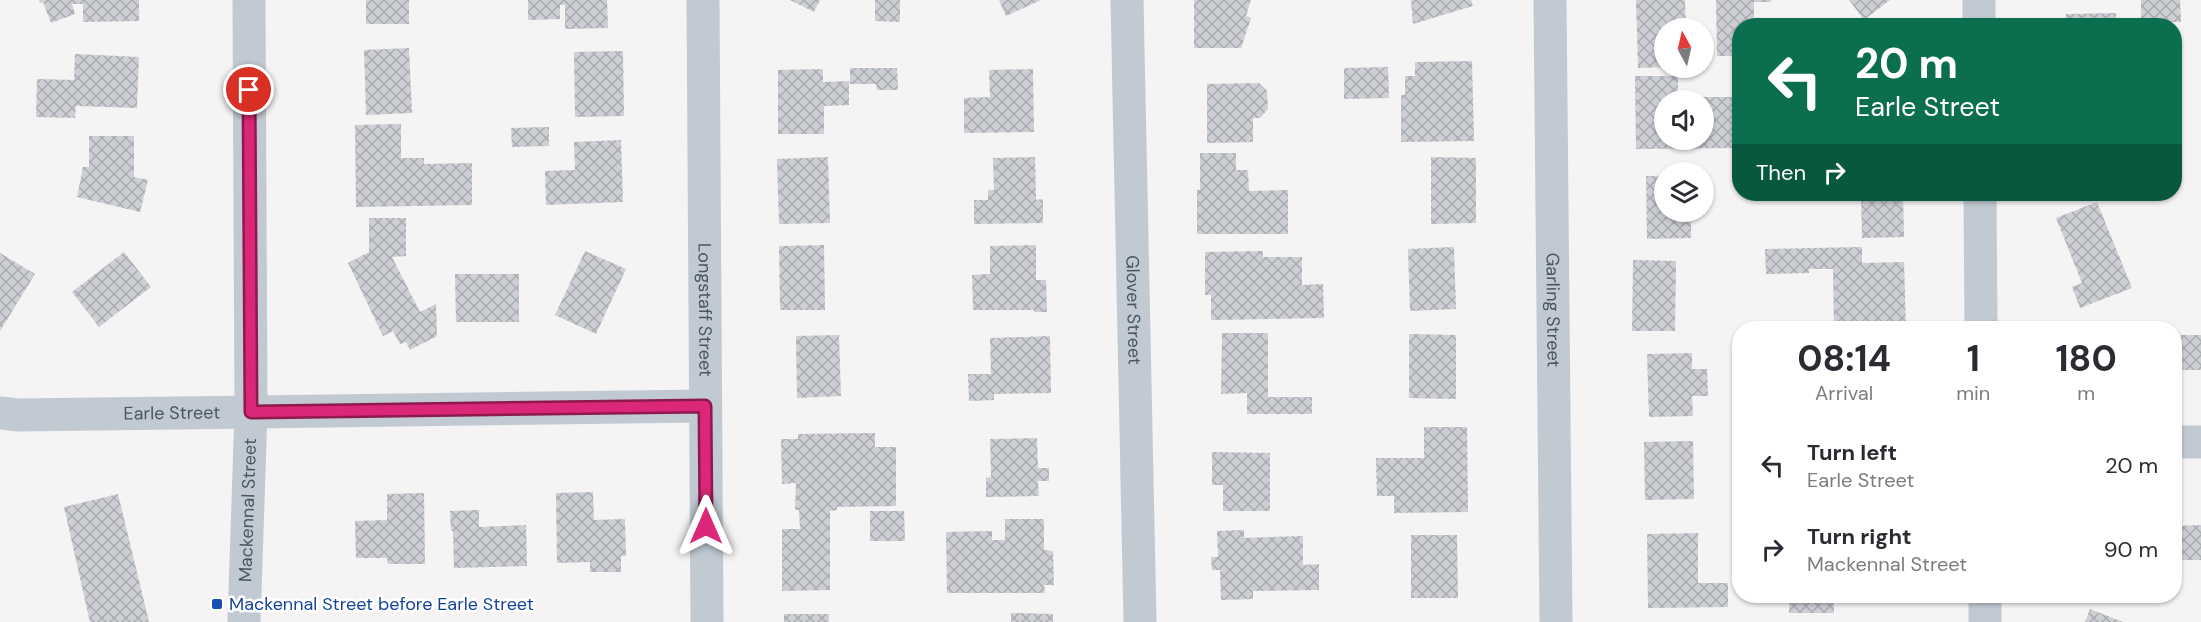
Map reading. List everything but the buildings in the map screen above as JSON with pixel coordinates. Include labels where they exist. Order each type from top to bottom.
[{"type":"street","name":"Mackennal Street","points":[[244,622],[251,412],[249,0]]},
{"type":"street","name":"Longstaff Street","points":[[703,0],[707,622]]},
{"type":"street","name":"Glover Street","points":[[1127,0],[1140,622]]},
{"type":"street","name":"Garling Street","points":[[1550,0],[1556,622]]},
{"type":"street","points":[[1979,0],[1979,18]]},
{"type":"street","points":[[1980,201],[1981,321]]},
{"type":"street","name":"Earle Street","points":[[0,413],[18,415],[705,406]]},
{"type":"street","points":[[2182,442],[2201,442]]},
{"type":"street","points":[[1984,603],[1985,622]]},
{"type":"place","name":"Mackennal Street before Earle Street","points":[[217,604]]},
{"type":"route","points":[[249,90],[251,412],[705,406],[706,526]]}]
